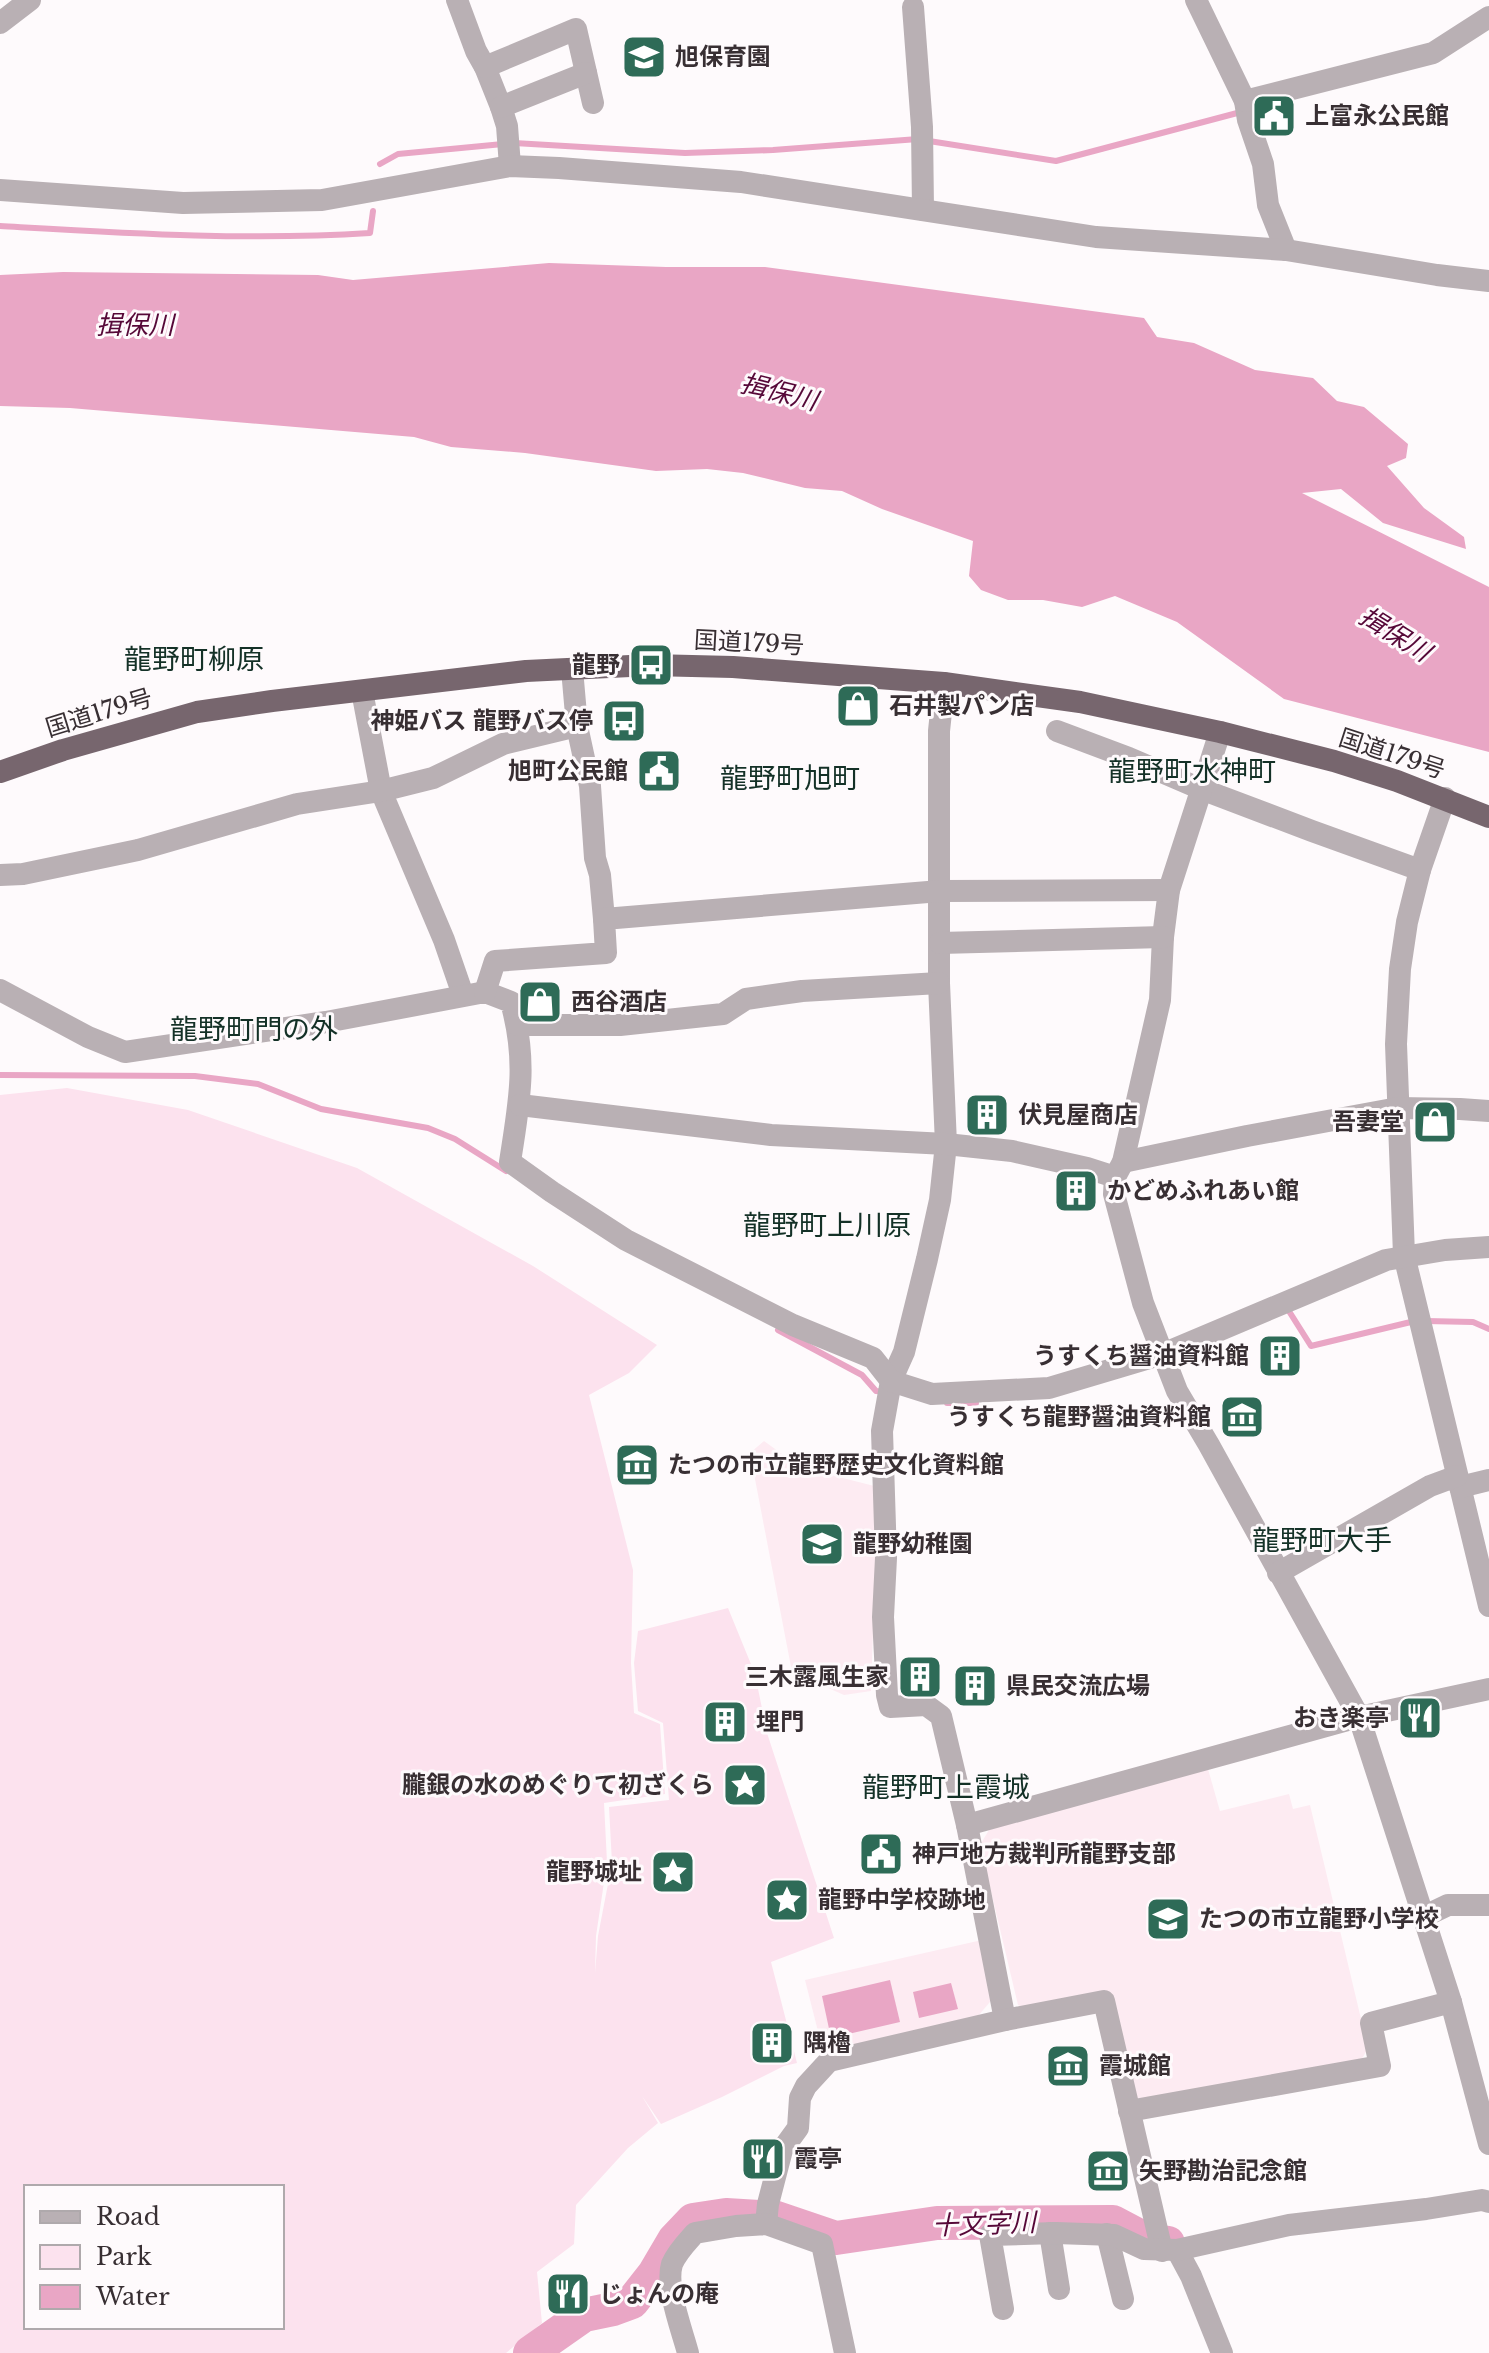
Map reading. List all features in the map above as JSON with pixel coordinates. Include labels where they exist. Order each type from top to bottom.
[{"type":"highway","name":"国道179号","points":[[0,772],[63,750],[197,712],[526,671],[651,665],[733,667],[944,683],[1080,702],[1220,732],[1334,761],[1445,798],[1489,817]]},
{"type":"street","points":[[0,23],[30,0]]},
{"type":"street","points":[[457,0],[504,117],[510,166]]},
{"type":"street","points":[[1196,0],[1247,111],[1263,164],[1268,205],[1286,250]]},
{"type":"street","points":[[913,7],[922,138],[923,210]]},
{"type":"street","points":[[1247,111],[1433,53],[1489,17]]},
{"type":"street","points":[[485,67],[576,29],[593,103]]},
{"type":"street","points":[[504,117],[586,73]]},
{"type":"street","points":[[0,190],[183,203],[322,200],[510,166],[741,182],[1096,237],[1286,250],[1489,281]]},
{"type":"street","points":[[474,994],[495,961],[606,953],[590,786],[577,726],[572,669]]},
{"type":"street","points":[[944,683],[939,731],[939,983],[946,1144],[940,1200],[927,1259],[904,1352],[891,1381],[882,1431],[886,1558],[883,1617],[890,1707],[926,1705],[941,1716],[967,1825],[1005,2020]]},
{"type":"street","points":[[362,691],[381,791],[444,940],[474,994]]},
{"type":"street","points":[[0,875],[23,874],[138,850],[297,804],[381,791],[433,778],[503,744],[577,726]]},
{"type":"street","points":[[1057,731],[1201,789],[1420,870]]},
{"type":"street","points":[[1220,732],[1169,890],[1160,1000],[1114,1194],[1143,1303],[1177,1391],[1359,1717],[1451,2002],[1489,2144]]},
{"type":"street","points":[[1445,798],[1420,870],[1407,922],[1400,969],[1396,1044],[1404,1255],[1489,1606]]},
{"type":"street","points":[[604,919],[940,891],[1169,890]]},
{"type":"street","points":[[940,943],[1163,937]]},
{"type":"street","points":[[518,1025],[634,1024],[723,1014],[746,999],[788,993],[939,983]]},
{"type":"street","points":[[0,990],[88,1037],[125,1052],[326,1022],[474,994],[511,1002],[518,1025],[522,1058],[520,1105],[510,1162],[626,1240],[793,1325],[873,1358],[891,1381],[932,1394],[1049,1388],[1165,1360],[1386,1260],[1404,1255],[1489,1247]]},
{"type":"street","points":[[520,1105],[771,1135],[946,1144],[1012,1151],[1087,1168],[1119,1170],[1247,1136],[1398,1108],[1489,1111]]},
{"type":"street","points":[[1278,1573],[1430,1486],[1489,1480]]},
{"type":"street","points":[[967,1825],[1359,1717],[1489,1689]]},
{"type":"street","points":[[1423,1917],[1448,1905],[1489,1905]]},
{"type":"street","points":[[767,2214],[782,2150],[798,2128],[800,2098],[806,2086],[829,2061],[1005,2020],[1104,2001],[1157,2227],[1169,2250],[1191,2276],[1218,2352]]},
{"type":"street","points":[[1129,2111],[1380,2066],[1371,2023],[1451,2002]]},
{"type":"street","points":[[1003,2309],[990,2235],[1107,2234],[1144,2249],[1169,2250],[1289,2225],[1482,2200],[1489,2202]]},
{"type":"street","points":[[688,2353],[671,2287],[671,2266],[695,2233],[736,2226],[767,2214],[822,2244],[845,2353]]},
{"type":"street","points":[[1050,2233],[1059,2289]]},
{"type":"street","points":[[1107,2234],[1123,2299]]},
{"type":"shaded area","name":"龍野幼稚園","points":[[764,1441],[800,1467],[878,1487],[871,1691],[844,1695],[792,1672],[750,1453]]},
{"type":"shaded area","name":"たつの市立龍野小学校","points":[[1208,1769],[1220,1811],[1289,1794],[1293,1809],[1310,1805],[1368,2048],[1358,2066],[1143,2102],[1137,2098],[1111,1993],[1030,2012],[1018,2005],[980,1845],[992,1825]]},
{"type":"shaded area","points":[[982,1940],[995,1996],[978,2016],[824,2055],[805,1980]]},
{"type":"green space","points":[[67,1088],[188,1110],[357,1168],[533,1266],[657,1345],[629,1373],[589,1395],[633,1570],[631,1663],[634,1713],[660,1724],[665,1794],[604,1803],[607,1862],[596,1936],[595,1973],[598,1936],[612,1863],[609,1807],[669,1800],[663,1723],[638,1711],[634,1663],[638,1631],[728,1608],[755,1674],[767,1733],[834,1938],[771,1962],[797,2063],[784,2066],[661,2124],[642,2096],[658,2123],[628,2148],[576,2205],[574,2244],[537,2272],[542,2323],[506,2353],[0,2353],[0,1095]]},
{"type":"water","name":"揖保川","points":[[549,263],[765,267],[1144,318],[1157,337],[1194,343],[1255,370],[1313,378],[1337,401],[1364,407],[1408,444],[1406,458],[1387,466],[1424,508],[1464,537],[1466,549],[1383,523],[1341,489],[1302,493],[1489,587],[1489,752],[1284,699],[1177,622],[1115,596],[1082,607],[1043,600],[1008,600],[981,590],[969,576],[973,541],[882,509],[842,491],[805,488],[743,473],[707,469],[656,471],[525,453],[451,447],[414,437],[70,408],[0,406],[0,275],[63,272],[318,275],[353,280]]},
{"type":"water","points":[[890,1980],[900,2022],[831,2038],[822,1996]]},
{"type":"water","points":[[951,1983],[958,2009],[919,2018],[913,1992]]},
{"type":"waterway","points":[[929,141],[1056,161],[1241,112]]},
{"type":"waterway","points":[[514,143],[685,153],[918,139]]},
{"type":"waterway","points":[[380,164],[398,154],[503,144]]},
{"type":"waterway","points":[[0,226],[185,235],[324,235],[370,233],[373,211]]},
{"type":"waterway","points":[[0,1075],[195,1076],[258,1084],[321,1109],[428,1128],[455,1139],[506,1171]]},
{"type":"waterway","points":[[1287,1308],[1311,1346],[1415,1321]]},
{"type":"waterway","points":[[1426,1321],[1473,1322],[1489,1329]]},
{"type":"waterway","points":[[778,1330],[862,1375],[876,1391],[885,1392]]},
{"type":"waterway","points":[[947,1403],[976,1403]]},
{"type":"waterway","name":"十文字川","points":[[530,2353],[584,2315],[632,2302],[654,2274],[674,2240],[693,2220],[726,2215],[777,2218],[836,2238],[937,2223],[1113,2222],[1149,2241],[1168,2243]]},
{"type":"place","name":"旭保育園","points":[[644,57]]},
{"type":"place","name":"上富永公民館","points":[[1274,116]]},
{"type":"place","name":"龍野","points":[[651,665]]},
{"type":"place","name":"石井製パン店","points":[[858,706]]},
{"type":"place","name":"神姫バス 龍野バス停","points":[[624,721]]},
{"type":"place","name":"旭町公民館","points":[[659,771]]},
{"type":"place","name":"西谷酒店","points":[[540,1002]]},
{"type":"place","name":"伏見屋商店","points":[[987,1115]]},
{"type":"place","name":"吾妻堂","points":[[1435,1122]]},
{"type":"place","name":"かどめふれあい館","points":[[1076,1191]]},
{"type":"place","name":"うすくち醤油資料館","points":[[1280,1356]]},
{"type":"place","name":"うすくち龍野醤油資料館","points":[[1242,1417]]},
{"type":"place","name":"たつの市立龍野歴史文化資料館","points":[[637,1465]]},
{"type":"place","name":"龍野幼稚園","points":[[822,1544]]},
{"type":"place","name":"三木露風生家","points":[[920,1677]]},
{"type":"place","name":"県民交流広場","points":[[975,1686]]},
{"type":"place","name":"おき楽亭","points":[[1420,1718]]},
{"type":"place","name":"埋門","points":[[725,1722]]},
{"type":"place","name":"朧銀の水のめぐりて初ざくら","points":[[745,1785]]},
{"type":"place","name":"神戸地方裁判所龍野支部","points":[[881,1854]]},
{"type":"place","name":"龍野城址","points":[[673,1872]]},
{"type":"place","name":"龍野中学校跡地","points":[[787,1900]]},
{"type":"place","name":"たつの市立龍野小学校","points":[[1168,1919]]},
{"type":"place","name":"隅櫓","points":[[772,2043]]},
{"type":"place","name":"霞城館","points":[[1068,2066]]},
{"type":"place","name":"霞亭","points":[[763,2159]]},
{"type":"place","name":"矢野勘治記念館","points":[[1108,2171]]},
{"type":"place","name":"じょんの庵","points":[[568,2294]]},
{"type":"district","name":"龍野町柳原","points":[[194,659]]},
{"type":"district","name":"龍野町水神町","points":[[1192,771]]},
{"type":"district","name":"龍野町旭町","points":[[790,778]]},
{"type":"district","name":"龍野町門の外","points":[[254,1029]]},
{"type":"district","name":"龍野町上川原","points":[[827,1225]]},
{"type":"district","name":"龍野町大手","points":[[1322,1540]]},
{"type":"district","name":"龍野町上霞城","points":[[946,1787]]}]
